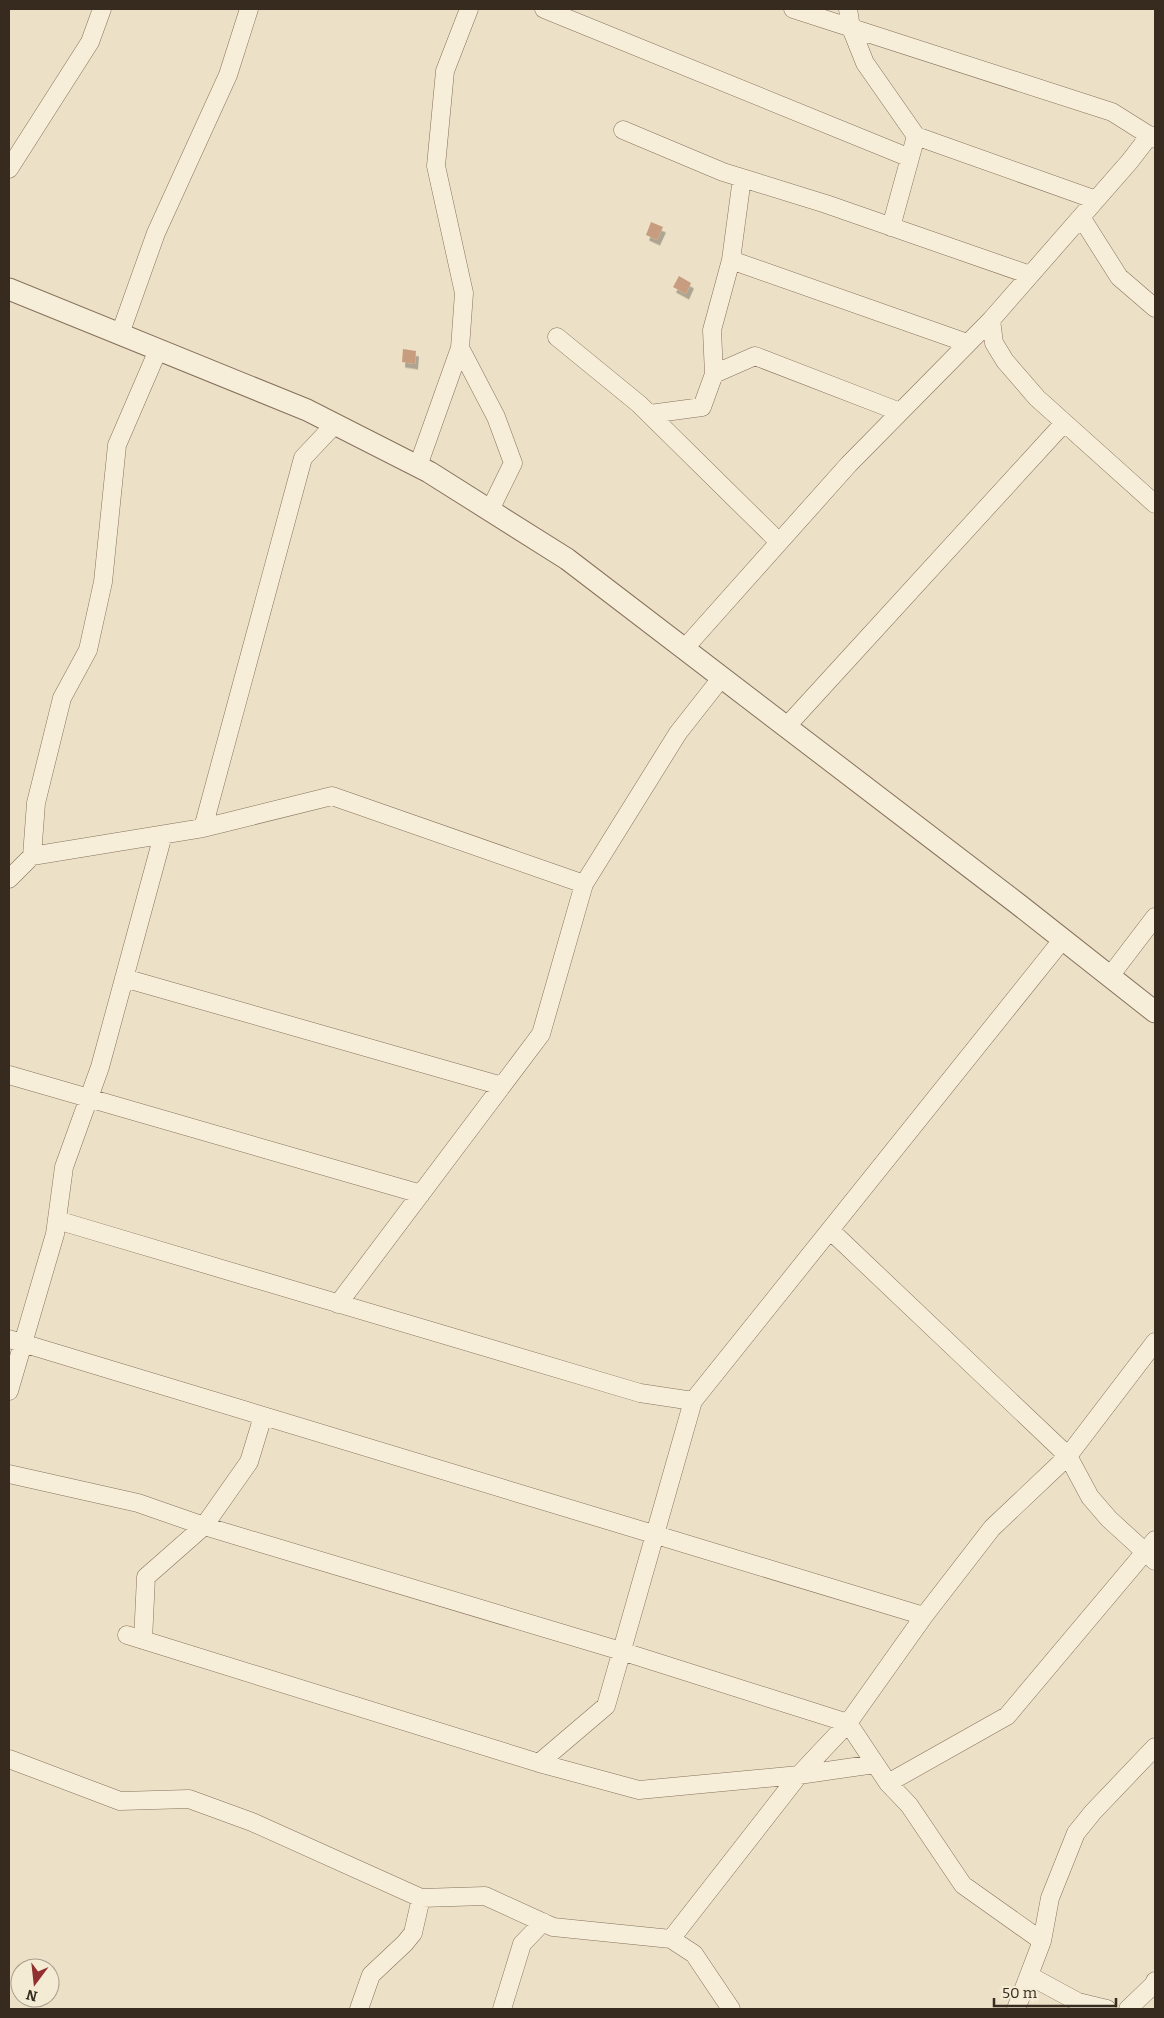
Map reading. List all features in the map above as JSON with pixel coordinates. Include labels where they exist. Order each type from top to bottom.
[{"type":"street","points":[[9,169],[90,42],[102,9]]},
{"type":"street","points":[[120,334],[156,234],[228,75],[249,9]]},
{"type":"street","points":[[418,466],[460,348],[464,293],[436,166],[445,71],[469,9]]},
{"type":"street","points":[[544,9],[910,158]]},
{"type":"street","points":[[684,648],[849,464],[991,320],[1152,137],[1112,112],[793,9]]},
{"type":"street","points":[[848,9],[851,28],[865,63],[916,136],[1096,200]]},
{"type":"street","points":[[623,130],[722,172],[826,204],[1030,275]]},
{"type":"street","points":[[891,227],[916,136]]},
{"type":"street","points":[[650,414],[702,407],[714,374],[712,330],[730,260],[742,178]]},
{"type":"street","points":[[1081,216],[1120,277],[1155,308]]},
{"type":"street","points":[[730,260],[967,343]]},
{"type":"street","points":[[9,289],[307,410],[418,466],[490,510],[567,559],[1063,939],[1155,1012]]},
{"type":"street","points":[[991,320],[994,343],[1005,360],[1037,398],[1155,504]]},
{"type":"street","points":[[557,337],[650,414],[779,542]]},
{"type":"street","points":[[460,348],[496,417],[513,463],[490,510]]},
{"type":"street","points":[[32,856],[36,803],[62,698],[88,650],[103,582],[118,445],[158,350]]},
{"type":"street","points":[[714,374],[756,356],[900,412]]},
{"type":"street","points":[[786,726],[1064,423]]},
{"type":"street","points":[[203,828],[303,458],[335,424]]},
{"type":"street","points":[[338,1304],[541,1034],[584,884],[678,732],[722,678]]},
{"type":"street","points":[[9,879],[32,856],[203,828],[332,796],[584,884]]},
{"type":"street","points":[[9,1391],[16,1341],[55,1234],[64,1167],[100,1067],[163,835]]},
{"type":"street","points":[[1110,976],[1155,916]]},
{"type":"street","points":[[539,1763],[606,1706],[693,1401],[1063,939]]},
{"type":"street","points":[[124,978],[502,1086]]},
{"type":"street","points":[[9,1075],[421,1194]]},
{"type":"street","points":[[57,1220],[640,1393],[693,1401]]},
{"type":"street","points":[[830,1230],[1068,1456],[1090,1498],[1109,1519],[1152,1551],[1007,1716],[888,1782]]},
{"type":"street","points":[[16,1341],[924,1616]]},
{"type":"street","points":[[671,1940],[799,1775],[848,1724],[924,1616],[992,1528],[1068,1456],[1155,1342]]},
{"type":"street","points":[[263,1416],[249,1462],[204,1526],[146,1577],[135,1638],[539,1763],[639,1790],[799,1775],[875,1764]]},
{"type":"street","points":[[9,1474],[138,1503],[204,1526],[622,1651],[848,1724],[888,1782],[909,1805],[963,1885],[1042,1941]]},
{"type":"street","points":[[1016,2009],[1042,1941],[1050,1898],[1076,1833],[1093,1812],[1155,1747]]},
{"type":"street","points":[[9,1758],[120,1801],[189,1799],[252,1822],[421,1898],[485,1896],[554,1926],[671,1940],[694,1954],[731,2009]]},
{"type":"street","points":[[359,2009],[370,1975],[414,1933],[421,1898]]},
{"type":"street","points":[[502,2009],[522,1944],[543,1922]]},
{"type":"street","points":[[1030,1976],[1078,2002],[1108,2009]]},
{"type":"street","points":[[1128,2009],[1155,1981]]},
{"type":"building","points":[[651,222],[663,227],[657,240],[646,235]]},
{"type":"building","points":[[679,276],[691,283],[686,294],[673,287]]},
{"type":"building","points":[[403,349],[416,351],[415,364],[402,362]]}]
